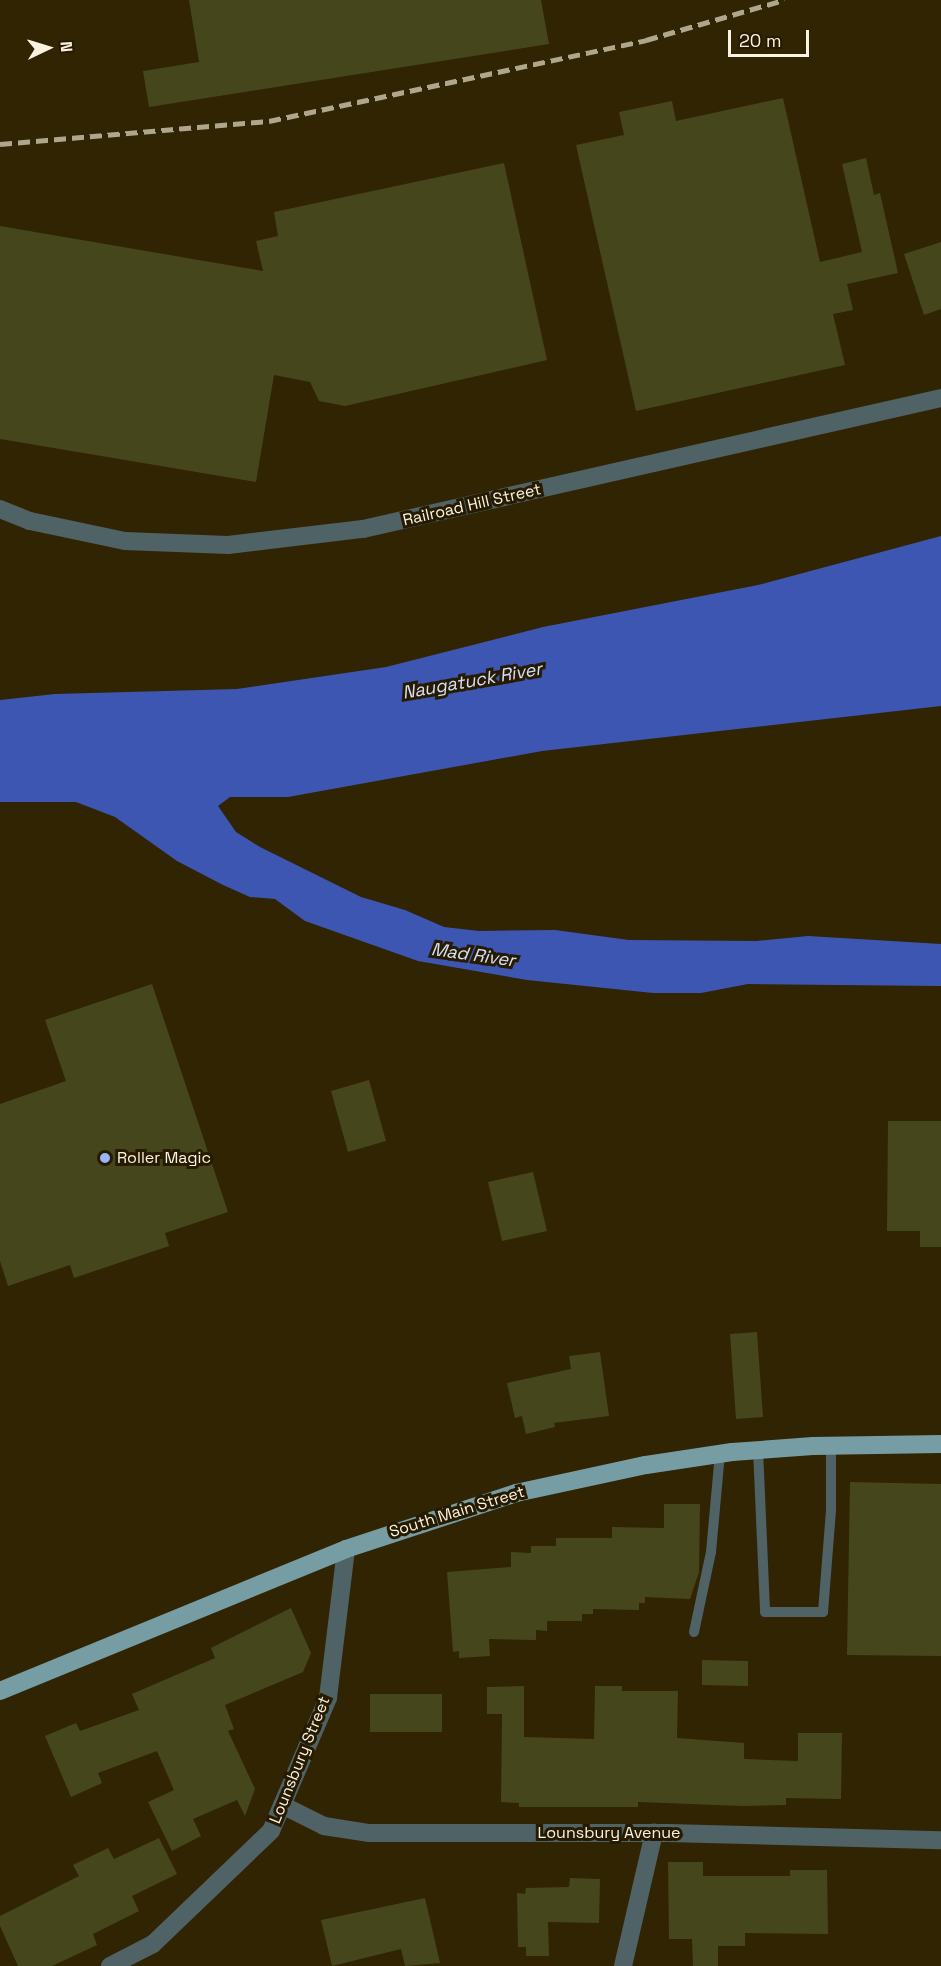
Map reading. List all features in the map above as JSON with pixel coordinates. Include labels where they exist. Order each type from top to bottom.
[{"type":"main road","name":"South Main Street","points":[[0,1691],[346,1549],[516,1493],[720,1453],[831,1445],[941,1444]]},
{"type":"street","name":"Railroad Hill Street","points":[[0,509],[30,521],[125,541],[228,545],[352,530],[941,398]]},
{"type":"street","name":"Lounsbury Street","points":[[110,1966],[153,1944],[271,1832],[328,1698],[346,1549]]},
{"type":"street","name":"Lounsbury Avenue","points":[[282,1804],[311,1821],[352,1832],[654,1833],[941,1840]]},
{"type":"street","points":[[623,1966],[654,1833]]},
{"type":"lane","points":[[758,1449],[765,1612],[823,1612],[831,1510],[831,1445]]},
{"type":"lane","points":[[694,1632],[711,1552],[720,1453]]},
{"type":"water","points":[[941,536],[941,706],[542,751],[288,797],[230,797],[218,806],[236,832],[260,847],[361,897],[405,910],[444,927],[479,931],[555,930],[629,940],[756,941],[808,936],[941,944],[941,986],[748,984],[701,993],[653,993],[527,980],[418,961],[305,921],[275,899],[250,897],[223,885],[177,861],[115,817],[76,802],[0,802],[0,700],[55,694],[237,689],[386,667],[543,627],[758,585]]},
{"type":"building","points":[[189,0],[541,0],[549,44],[149,107],[143,71],[199,62]]},
{"type":"building","points":[[783,98],[820,262],[862,252],[842,164],[866,158],[874,195],[880,193],[898,273],[847,284],[853,310],[833,314],[845,365],[636,411],[576,145],[624,135],[619,112],[672,101],[676,121]]},
{"type":"building","points":[[504,163],[547,360],[345,406],[319,401],[310,382],[274,375],[256,482],[0,439],[0,226],[263,271],[256,241],[278,236],[274,212]]},
{"type":"building","points":[[941,242],[941,309],[924,315],[904,254]]},
{"type":"building","name":"Roller Magic","points":[[152,984],[228,1212],[165,1233],[169,1246],[74,1278],[70,1265],[8,1286],[0,1261],[0,1104],[66,1081],[45,1020]]},
{"type":"building","points":[[369,1080],[386,1141],[348,1152],[331,1091]]},
{"type":"building","points":[[888,1121],[941,1121],[941,1247],[920,1247],[920,1231],[887,1231]]},
{"type":"building","points":[[533,1172],[547,1231],[502,1241],[488,1182]]},
{"type":"building","points":[[757,1332],[763,1417],[736,1419],[730,1334]]},
{"type":"building","points":[[600,1352],[609,1416],[554,1423],[555,1427],[526,1434],[522,1416],[515,1418],[507,1383],[571,1369],[569,1356]]},
{"type":"building","points":[[850,1482],[941,1484],[941,1656],[847,1655]]},
{"type":"building","points":[[664,1504],[700,1504],[699,1572],[690,1599],[645,1597],[645,1603],[639,1603],[639,1610],[593,1609],[593,1614],[582,1614],[582,1621],[547,1621],[547,1631],[536,1630],[536,1640],[489,1639],[490,1656],[459,1658],[459,1651],[453,1652],[447,1572],[511,1567],[511,1552],[531,1553],[531,1546],[556,1546],[556,1538],[612,1538],[612,1527],[664,1528]]},
{"type":"building","points":[[291,1608],[311,1653],[303,1672],[225,1705],[234,1729],[228,1731],[255,1789],[245,1816],[237,1800],[193,1819],[201,1836],[172,1851],[148,1802],[174,1790],[157,1751],[98,1773],[102,1783],[71,1797],[45,1736],[76,1723],[80,1731],[139,1710],[132,1694],[215,1658],[211,1648]]},
{"type":"building","points":[[702,1660],[748,1661],[748,1686],[702,1685]]},
{"type":"building","points":[[524,1686],[524,1737],[594,1739],[595,1686],[622,1686],[622,1691],[678,1691],[677,1738],[744,1743],[744,1759],[798,1761],[798,1733],[842,1733],[841,1799],[786,1798],[786,1805],[742,1806],[638,1802],[638,1807],[519,1807],[519,1803],[501,1802],[502,1714],[487,1714],[487,1687]]},
{"type":"building","points":[[370,1694],[442,1694],[442,1732],[370,1732]]},
{"type":"building","points":[[159,1838],[177,1874],[132,1896],[139,1911],[93,1934],[97,1945],[52,1966],[18,1966],[0,1926],[0,1916],[79,1876],[73,1865],[108,1848],[114,1859]]},
{"type":"building","points":[[668,1862],[703,1862],[703,1876],[790,1876],[790,1870],[827,1870],[828,1934],[745,1933],[745,1946],[718,1946],[718,1966],[693,1966],[692,1939],[669,1939]]},
{"type":"building","points":[[570,1878],[600,1879],[599,1923],[548,1922],[549,1956],[526,1956],[526,1947],[518,1947],[517,1893],[525,1894],[526,1888],[569,1887]]},
{"type":"building","points":[[425,1898],[440,1963],[405,1966],[401,1949],[332,1966],[321,1920]]},
{"type":"railway","points":[[0,144],[269,121],[646,40],[784,0]]},
{"type":"place","name":"Roller Magic","points":[[105,1158]]},
{"type":"water label","name":"Naugatuck River","points":[[472,681]]},
{"type":"water label","name":"Mad River","points":[[473,955]]}]
